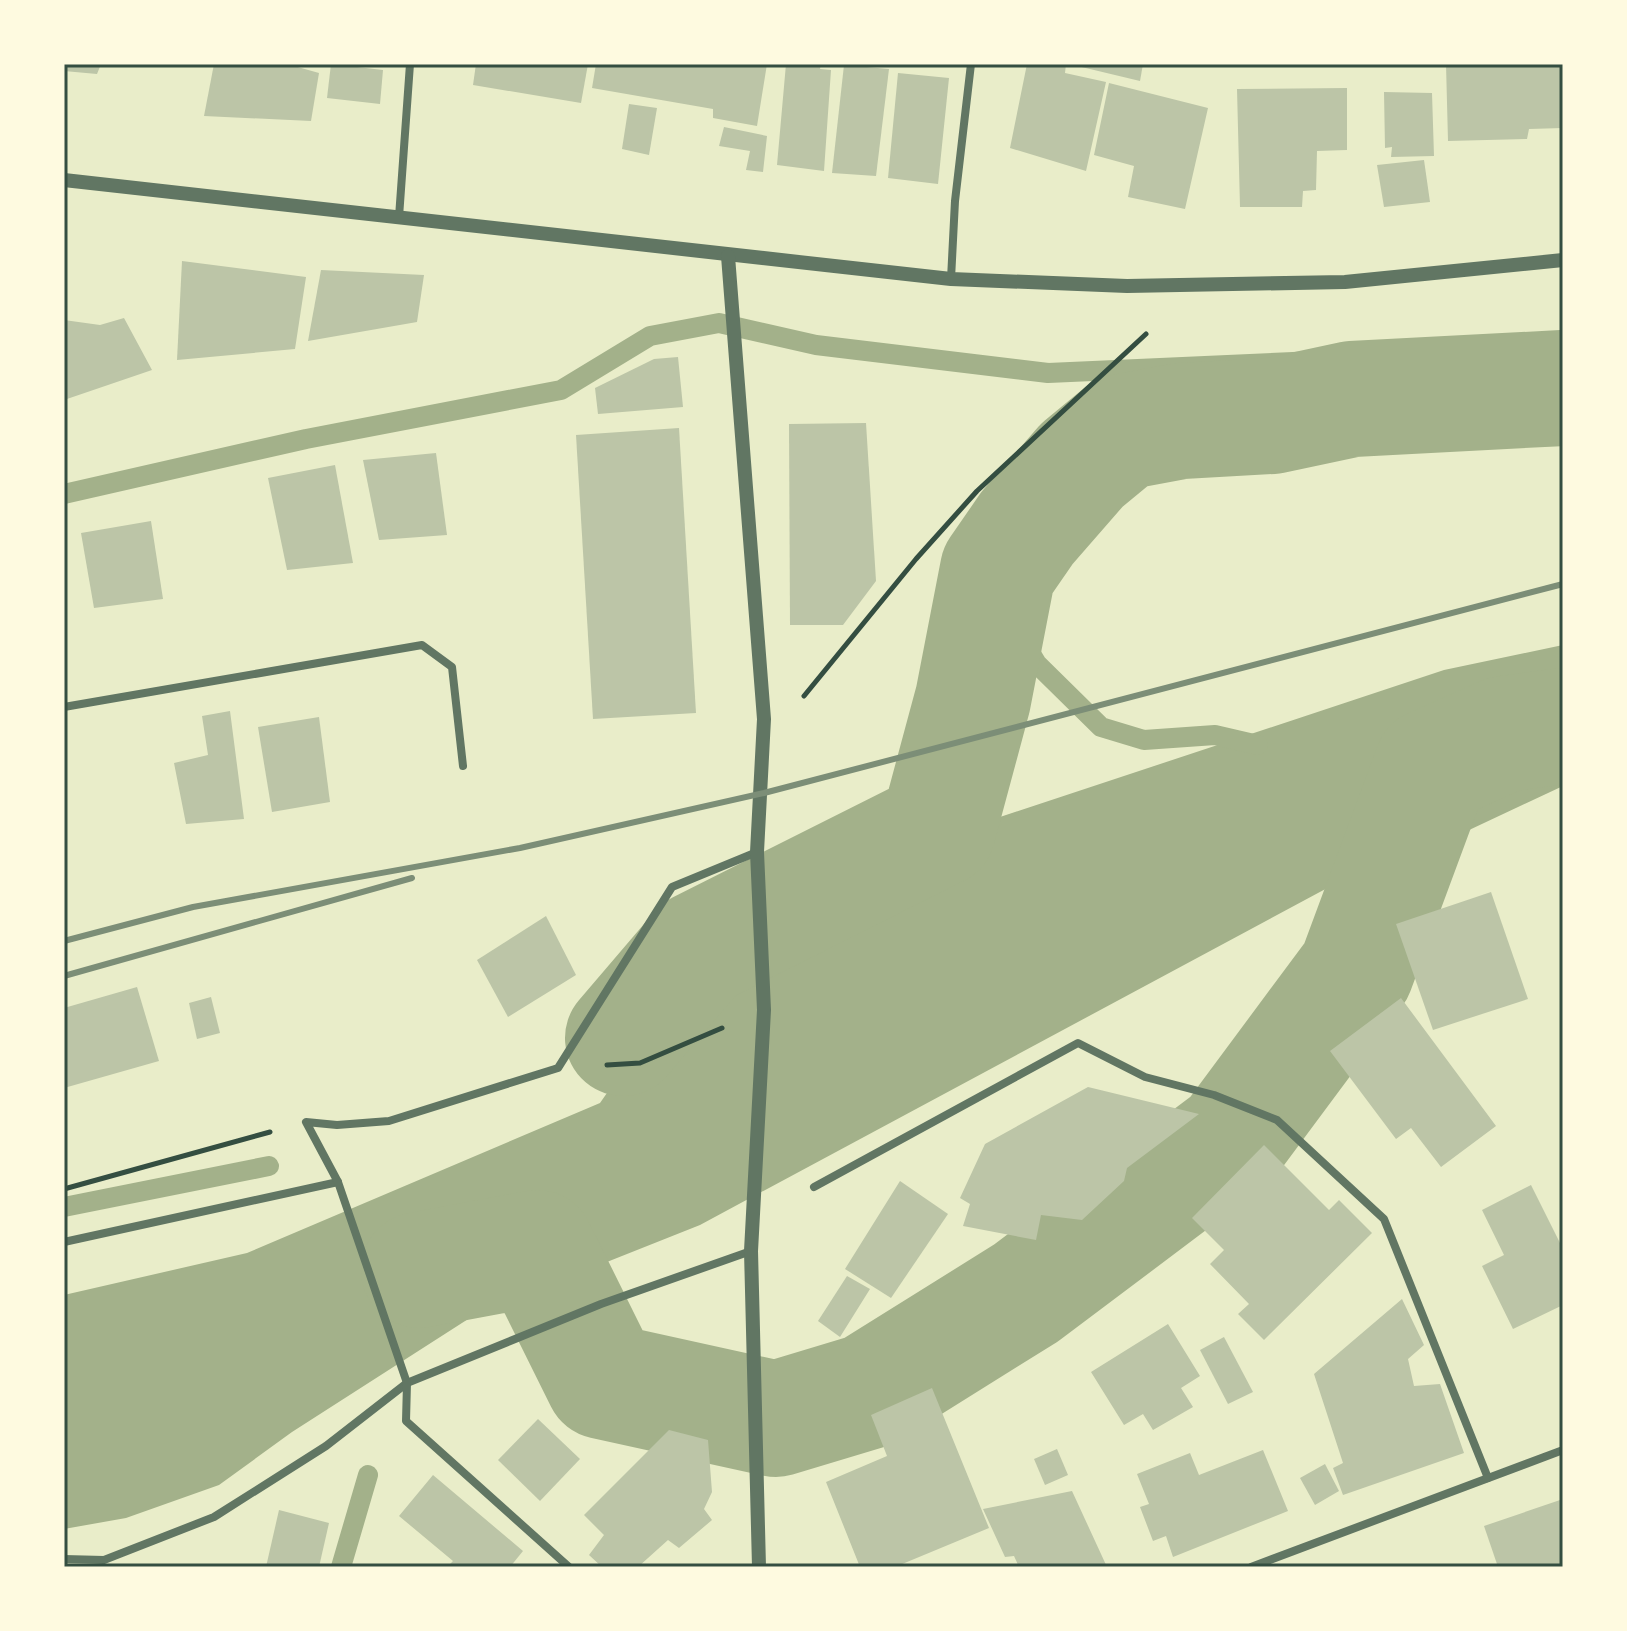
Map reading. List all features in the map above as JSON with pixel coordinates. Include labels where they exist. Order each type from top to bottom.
[{"type":"street","points":[[399,217],[410,64]]},
{"type":"street","points":[[951,279],[955,201],[971,64]]},
{"type":"street","points":[[64,180],[951,279],[1127,286],[1345,282],[1563,260]]},
{"type":"street","points":[[728,256],[764,719],[757,852],[764,1010],[751,1251],[759,1567]]},
{"type":"street","points":[[64,707],[422,645],[452,667],[463,766]]},
{"type":"street","points":[[306,1122],[337,1125],[389,1121],[558,1068],[672,887],[757,852]]},
{"type":"street","points":[[814,1187],[1078,1043],[1145,1077],[1214,1095],[1277,1120],[1384,1219],[1488,1478]]},
{"type":"street","points":[[306,1122],[338,1182],[407,1383],[406,1421],[569,1567]]},
{"type":"street","points":[[64,1242],[338,1182]]},
{"type":"street","points":[[64,1559],[104,1560],[214,1517],[326,1446],[407,1383],[601,1304],[751,1251]]},
{"type":"street","points":[[1251,1567],[1563,1450]]},
{"type":"path","points":[[797,705],[916,559],[977,491],[1146,334]]},
{"type":"path","points":[[558,1068],[640,1063],[764,1010]]},
{"type":"path","points":[[64,1189],[306,1122]]},
{"type":"shaded area","points":[[1563,645],[1563,786],[1450,839],[1359,871],[700,1225],[476,1314],[292,1432],[219,1485],[126,1518],[64,1529],[64,1295],[247,1253],[600,1103],[695,967],[973,826],[1444,670]]},
{"type":"building","points":[[64,64],[101,64],[97,74],[64,71]]},
{"type":"building","points":[[214,64],[287,64],[319,73],[311,121],[204,116]]},
{"type":"building","points":[[331,64],[383,70],[380,104],[327,98]]},
{"type":"building","points":[[476,64],[588,64],[581,103],[473,85]]},
{"type":"building","points":[[596,64],[767,64],[757,126],[713,118],[713,109],[592,88]]},
{"type":"building","points":[[786,64],[821,64],[820,69],[831,70],[824,171],[777,165]]},
{"type":"building","points":[[1027,64],[1066,64],[1065,73],[1106,82],[1086,171],[1010,148]]},
{"type":"building","points":[[1069,64],[1143,64],[1140,81]]},
{"type":"building","points":[[1446,64],[1562,64],[1563,128],[1529,129],[1527,139],[1448,141]]},
{"type":"building","points":[[844,65],[889,69],[876,176],[832,173]]},
{"type":"building","points":[[898,73],[949,78],[938,184],[888,178]]},
{"type":"building","points":[[1109,83],[1208,108],[1185,209],[1128,197],[1134,166],[1094,155]]},
{"type":"building","points":[[1347,88],[1347,150],[1317,151],[1316,190],[1303,191],[1302,207],[1240,207],[1237,89]]},
{"type":"building","points":[[1384,92],[1432,93],[1434,156],[1391,157],[1392,147],[1385,148]]},
{"type":"building","points":[[629,104],[657,108],[649,155],[622,149]]},
{"type":"building","points":[[724,127],[767,136],[763,172],[746,170],[750,151],[719,146]]},
{"type":"building","points":[[1424,160],[1430,202],[1384,207],[1377,165]]},
{"type":"building","points":[[182,261],[306,277],[295,349],[177,360]]},
{"type":"building","points":[[321,270],[424,275],[417,322],[308,341]]},
{"type":"building","points":[[124,318],[152,370],[64,400],[64,320],[100,325]]},
{"type":"building","points":[[678,357],[683,407],[598,414],[595,388],[654,359]]},
{"type":"building","points":[[866,423],[876,581],[843,625],[790,625],[789,424]]},
{"type":"building","points":[[679,428],[696,713],[593,719],[576,435]]},
{"type":"building","points":[[436,453],[447,535],[379,540],[363,460]]},
{"type":"building","points":[[335,465],[353,563],[287,570],[268,478]]},
{"type":"building","points":[[151,521],[163,599],[94,608],[81,533]]},
{"type":"building","points":[[230,711],[244,819],[186,824],[174,763],[208,755],[202,716]]},
{"type":"building","points":[[319,717],[330,802],[272,812],[258,727]]},
{"type":"building","points":[[1491,892],[1528,999],[1433,1030],[1396,924]]},
{"type":"building","points":[[546,916],[576,975],[508,1017],[477,960]]},
{"type":"building","points":[[137,987],[159,1061],[64,1088],[64,1008]]},
{"type":"building","points":[[211,997],[220,1033],[197,1039],[189,1003]]},
{"type":"building","points":[[1401,998],[1496,1126],[1441,1167],[1411,1128],[1396,1139],[1330,1051]]},
{"type":"building","points":[[1088,1087],[1199,1114],[1127,1168],[1124,1181],[1082,1220],[1041,1215],[1036,1240],[963,1226],[970,1204],[960,1198],[985,1144]]},
{"type":"building","points":[[1264,1145],[1329,1210],[1339,1200],[1372,1233],[1264,1340],[1238,1314],[1249,1304],[1210,1264],[1224,1250],[1192,1218]]},
{"type":"building","points":[[900,1181],[948,1214],[891,1298],[845,1269]]},
{"type":"building","points":[[1531,1185],[1563,1249],[1563,1305],[1513,1329],[1482,1266],[1504,1255],[1482,1210]]},
{"type":"building","points":[[847,1276],[870,1289],[840,1337],[818,1321]]},
{"type":"building","points":[[1402,1299],[1424,1345],[1408,1359],[1414,1386],[1440,1384],[1464,1453],[1343,1495],[1333,1468],[1343,1463],[1314,1374]]},
{"type":"building","points":[[1168,1324],[1200,1376],[1181,1388],[1193,1407],[1153,1430],[1143,1414],[1124,1425],[1091,1372]]},
{"type":"building","points":[[1224,1337],[1253,1392],[1228,1404],[1200,1350]]},
{"type":"building","points":[[932,1388],[989,1528],[895,1567],[860,1567],[826,1482],[887,1456],[871,1415]]},
{"type":"building","points":[[538,1419],[580,1459],[540,1501],[498,1460]]},
{"type":"building","points":[[669,1430],[708,1440],[712,1492],[704,1509],[712,1520],[679,1548],[668,1540],[638,1567],[602,1567],[589,1555],[604,1535],[584,1515]]},
{"type":"building","points":[[1057,1449],[1068,1475],[1045,1485],[1034,1459]]},
{"type":"building","points":[[1263,1450],[1288,1511],[1173,1557],[1166,1536],[1153,1541],[1140,1507],[1149,1504],[1137,1474],[1190,1453],[1199,1475]]},
{"type":"building","points":[[1325,1464],[1339,1491],[1315,1505],[1300,1478]]},
{"type":"building","points":[[433,1475],[523,1551],[510,1567],[447,1567],[453,1561],[399,1516]]},
{"type":"building","points":[[1072,1491],[1107,1567],[1019,1567],[1014,1556],[1005,1557],[983,1509]]},
{"type":"building","points":[[1563,1499],[1563,1567],[1498,1567],[1484,1526]]},
{"type":"building","points":[[279,1510],[329,1523],[319,1567],[266,1567]]},
{"type":"waterway","points":[[64,494],[306,439],[561,390],[650,336],[719,323],[816,345],[1048,373],[1563,350]]},
{"type":"waterway","points":[[954,697],[980,570],[1058,471],[1103,427],[1126,414],[1267,401],[1363,383],[1563,370]]},
{"type":"waterway","points":[[623,1038],[699,949],[938,829],[973,699],[998,570],[1027,528],[1082,465],[1122,432],[1181,421],[1272,416],[1352,399],[1563,388]]},
{"type":"waterway","points":[[933,695],[964,568],[982,534],[1058,440]]},
{"type":"waterway","points":[[974,551],[980,570],[1037,664],[1101,727],[1144,740],[1215,735],[1258,745]]},
{"type":"waterway","points":[[419,1270],[537,1248],[603,1381],[776,1419],[869,1391],[1026,1293],[1232,1138],[1356,971],[1432,766],[1504,734],[1563,726]]},
{"type":"waterway","points":[[803,859],[914,808],[917,788]]},
{"type":"waterway","points":[[615,1026],[689,935]]},
{"type":"waterway","points":[[64,1207],[269,1166]]},
{"type":"waterway","points":[[341,1567],[368,1475]]},
{"type":"railway","points":[[64,941],[193,907],[520,848],[764,793],[1563,584]]},
{"type":"railway","points":[[64,976],[412,878]]}]
